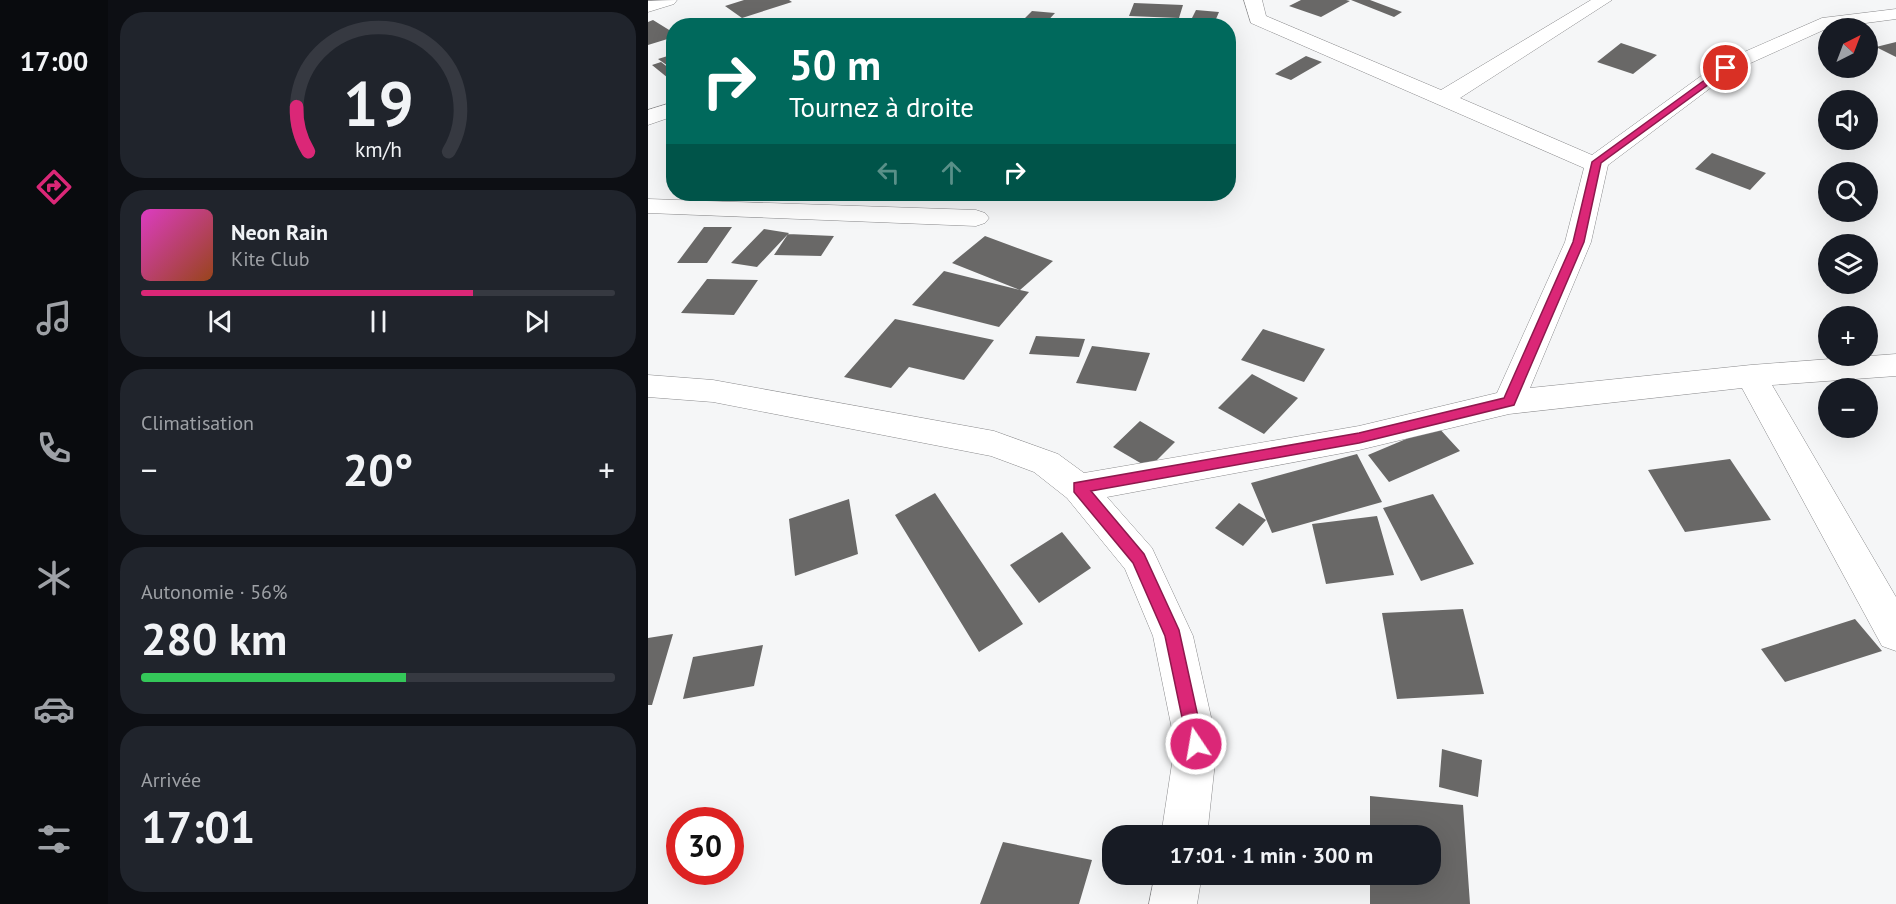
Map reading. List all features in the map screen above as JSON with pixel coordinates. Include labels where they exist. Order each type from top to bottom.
[{"type":"street","points":[[648,7],[669,0]]},
{"type":"street","points":[[1253,0],[1258,19],[1596,165]]},
{"type":"street","points":[[1441,97],[1452,94],[1603,0]]},
{"type":"street","points":[[1509,402],[1578,242],[1596,165],[1726,68],[1829,22],[1896,14]]},
{"type":"street","points":[[648,118],[666,111]]},
{"type":"street","points":[[648,206],[976,218]]},
{"type":"street","points":[[1079,488],[1359,438],[1509,402],[1751,376],[1896,365]]},
{"type":"street","points":[[1751,376],[1896,633]]},
{"type":"street","points":[[648,386],[713,391],[994,444],[1046,464],[1079,488],[1139,559],[1173,636],[1196,744],[1185,825]]},
{"type":"street","points":[[1173,904],[1177,885]]},
{"type":"building","points":[[744,0],[789,0],[792,2],[742,18],[725,6]]},
{"type":"building","points":[[1301,0],[1350,1],[1321,17],[1289,6]]},
{"type":"building","points":[[1351,0],[1370,0],[1402,12],[1394,17]]},
{"type":"building","points":[[1134,3],[1183,5],[1179,18],[1129,16]]},
{"type":"building","points":[[1196,10],[1219,12],[1216,18],[1192,18]]},
{"type":"building","points":[[1032,11],[1055,13],[1050,18],[1025,18]]},
{"type":"building","points":[[653,20],[666,28],[666,39],[648,45],[648,22]]},
{"type":"building","points":[[1896,42],[1896,57],[1878,48]]},
{"type":"building","points":[[1621,43],[1657,55],[1633,74],[1597,62]]},
{"type":"building","points":[[666,56],[666,64],[658,59]]},
{"type":"building","points":[[1306,56],[1322,62],[1291,80],[1275,74]]},
{"type":"building","points":[[661,62],[666,66],[666,76],[652,65]]},
{"type":"building","points":[[1712,153],[1766,173],[1750,190],[1695,169]]},
{"type":"building","points":[[704,227],[732,227],[707,263],[677,263]]},
{"type":"building","points":[[764,229],[789,233],[757,267],[731,263]]},
{"type":"building","points":[[788,234],[834,236],[821,256],[774,255]]},
{"type":"building","points":[[985,236],[1053,261],[1020,290],[952,263]]},
{"type":"building","points":[[944,271],[1029,292],[999,327],[912,305]]},
{"type":"building","points":[[707,279],[758,280],[734,315],[681,313]]},
{"type":"building","points":[[895,319],[994,340],[964,380],[909,367],[891,388],[844,377]]},
{"type":"building","points":[[1263,329],[1325,349],[1304,382],[1241,360]]},
{"type":"building","points":[[1036,336],[1085,339],[1079,357],[1029,354]]},
{"type":"building","points":[[1092,346],[1150,353],[1136,391],[1076,383]]},
{"type":"building","points":[[1252,374],[1298,398],[1264,434],[1218,408]]},
{"type":"building","points":[[1140,421],[1175,442],[1149,468],[1113,447]]},
{"type":"building","points":[[1437,426],[1460,451],[1389,482],[1368,455]]},
{"type":"building","points":[[1357,454],[1382,502],[1272,533],[1251,483]]},
{"type":"building","points":[[1730,459],[1771,520],[1685,532],[1648,470]]},
{"type":"building","points":[[935,493],[1023,624],[979,652],[895,515]]},
{"type":"building","points":[[1433,494],[1474,564],[1421,581],[1383,508]]},
{"type":"building","points":[[849,499],[858,554],[795,576],[789,519]]},
{"type":"building","points":[[1239,503],[1266,520],[1243,546],[1215,528]]},
{"type":"building","points":[[1377,516],[1394,575],[1326,584],[1312,524]]},
{"type":"building","points":[[1062,532],[1091,568],[1039,603],[1010,565]]},
{"type":"building","points":[[1463,609],[1484,694],[1397,699],[1382,613]]},
{"type":"building","points":[[1855,619],[1882,651],[1785,682],[1761,649]]},
{"type":"building","points":[[673,634],[652,705],[648,705],[648,638]]},
{"type":"building","points":[[763,645],[754,686],[683,699],[693,657]]},
{"type":"building","points":[[1442,749],[1482,760],[1478,797],[1439,787]]},
{"type":"building","points":[[1370,796],[1463,805],[1470,904],[1370,904],[1370,885],[1441,885],[1441,825],[1370,825]]},
{"type":"building","points":[[1003,842],[1092,860],[1079,904],[980,904]]},
{"type":"route","points":[[1196,744],[1173,636],[1139,559],[1079,488],[1359,438],[1509,402],[1578,242],[1597,162],[1726,68]]}]
